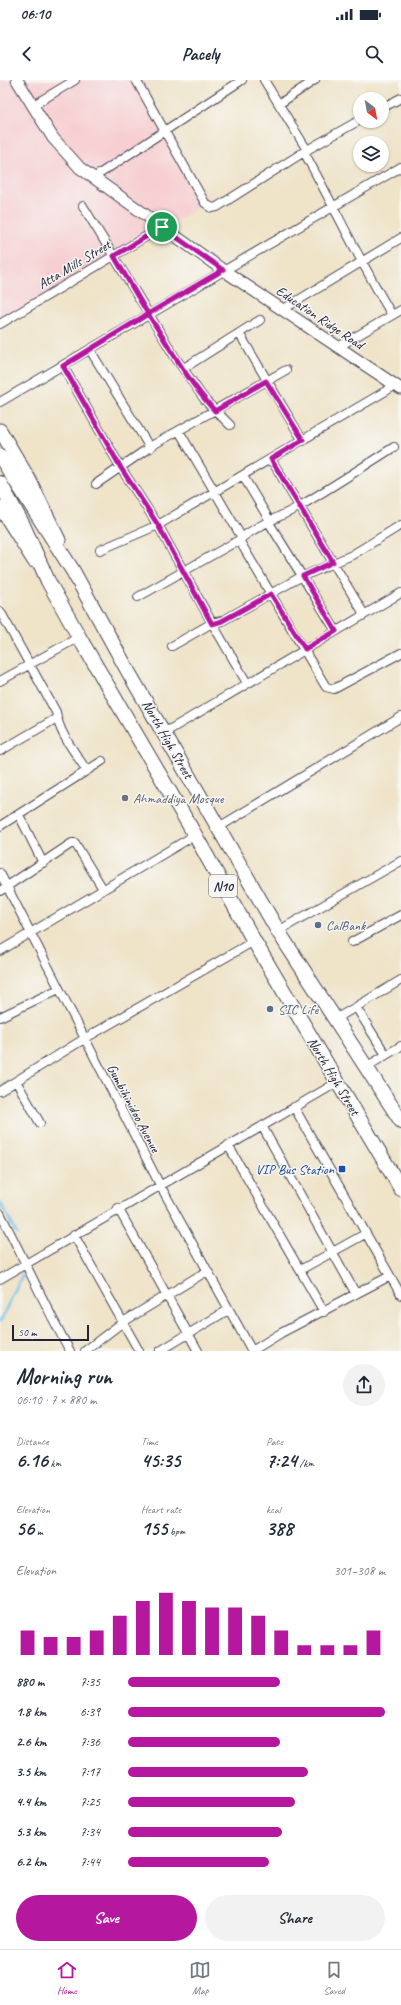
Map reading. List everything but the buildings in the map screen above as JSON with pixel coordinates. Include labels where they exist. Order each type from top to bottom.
[{"type":"highway","points":[[0,456],[73,570]]},
{"type":"highway","points":[[0,483],[23,525],[48,581]]},
{"type":"highway","name":"North High Street","points":[[73,570],[164,733],[278,931],[401,1121]]},
{"type":"highway","name":"North High Street","points":[[48,581],[79,637],[195,835],[254,941],[401,1189]]},
{"type":"main road","name":"North High Street","points":[[0,430],[41,501],[73,570]]},
{"type":"main road","name":"North High Street","points":[[2,514],[48,581]]},
{"type":"street","name":"Education Ridge Road","points":[[17,80],[53,138],[69,158],[93,178],[223,270],[398,387]]},
{"type":"street","points":[[32,106],[75,80]]},
{"type":"street","points":[[136,80],[163,131],[205,203],[212,208],[217,207],[305,151],[353,124]]},
{"type":"street","points":[[93,178],[242,80]]},
{"type":"street","points":[[264,80],[305,151],[374,285],[392,315]]},
{"type":"street","points":[[279,104],[316,80]]},
{"type":"street","points":[[389,104],[401,98]]},
{"type":"street","points":[[0,402],[223,270],[401,168]]},
{"type":"street","points":[[83,206],[148,314],[205,400],[230,425]]},
{"type":"street","name":"Atta Mills Street","points":[[0,324],[162,227]]},
{"type":"street","points":[[282,310],[401,238]]},
{"type":"street","points":[[338,347],[401,310]]},
{"type":"street","points":[[184,368],[260,320]]},
{"type":"street","points":[[239,333],[266,381],[303,440]]},
{"type":"street","points":[[90,350],[150,448]]},
{"type":"street","points":[[63,366],[121,468],[158,525],[212,624],[247,683]]},
{"type":"street","points":[[96,484],[150,448],[286,370]]},
{"type":"street","points":[[100,550],[158,525],[303,440],[398,387]]},
{"type":"street","points":[[179,431],[216,492],[271,594],[305,649],[326,687],[330,689],[354,679],[401,653]]},
{"type":"street","points":[[138,597],[240,539],[250,530],[300,506],[394,447]]},
{"type":"street","points":[[271,459],[364,614]]},
{"type":"street","points":[[243,476],[336,631]]},
{"type":"street","points":[[172,646],[212,624],[222,621],[303,576],[352,555],[401,525]]},
{"type":"street","points":[[164,733],[401,593]]},
{"type":"street","points":[[0,611],[56,712],[63,733],[87,771]]},
{"type":"street","points":[[0,681],[79,637]]},
{"type":"street","points":[[219,827],[401,717]]},
{"type":"street","points":[[0,751],[57,718]]},
{"type":"street","points":[[0,826],[102,761]]},
{"type":"street","points":[[18,815],[43,863]]},
{"type":"street","points":[[0,951],[195,835]]},
{"type":"street","points":[[0,892],[72,843],[75,843],[103,889]]},
{"type":"street","points":[[278,931],[401,861]]},
{"type":"street","name":"Gumbihinidoo Avenue","points":[[0,873],[84,1039],[160,1184],[228,1310],[252,1351]]},
{"type":"street","points":[[352,942],[401,915]]},
{"type":"street","points":[[0,1092],[84,1039],[254,941]]},
{"type":"street","points":[[335,1019],[401,980]]},
{"type":"street","points":[[0,1017],[59,989]]},
{"type":"street","points":[[356,1007],[386,1055]]},
{"type":"street","points":[[366,1067],[401,1046]]},
{"type":"street","points":[[16,1081],[40,1123]]},
{"type":"street","points":[[0,1279],[118,1208],[338,1082]]},
{"type":"street","points":[[294,1108],[401,1295]]},
{"type":"street","points":[[262,1126],[356,1294]]},
{"type":"street","points":[[228,1145],[324,1312]]},
{"type":"street","points":[[118,1208],[190,1333],[198,1351]]},
{"type":"street","points":[[0,1213],[27,1264],[49,1313],[70,1351]]},
{"type":"street","points":[[300,1270],[365,1234]]},
{"type":"street","points":[[74,1235],[139,1351]]},
{"type":"street","points":[[85,1351],[124,1322],[207,1271]]},
{"type":"street","points":[[252,1351],[390,1276]]},
{"type":"street","points":[[160,1351],[228,1310]]},
{"type":"shaded area","points":[[0,80],[143,80],[208,201],[0,329]]},
{"type":"waterway","points":[[0,1202],[17,1234]]},
{"type":"waterway","points":[[0,1322],[23,1274]]},
{"type":"place","name":"Ahmaddiya Mosque","points":[[125,798]]},
{"type":"place","name":"CalBank","points":[[318,925]]},
{"type":"place","name":"SIC Life","points":[[270,1009]]},
{"type":"place","name":"VIP Bus Station","points":[[342,1169]]},
{"type":"route","points":[[162,227],[114,256],[148,314],[63,366],[121,468],[152,519],[158,525],[212,624],[222,621],[271,594],[305,649],[336,631],[303,576],[333,562],[271,459],[303,440],[266,381],[215,411],[205,400],[175,357],[148,314],[223,270],[162,227]]}]
